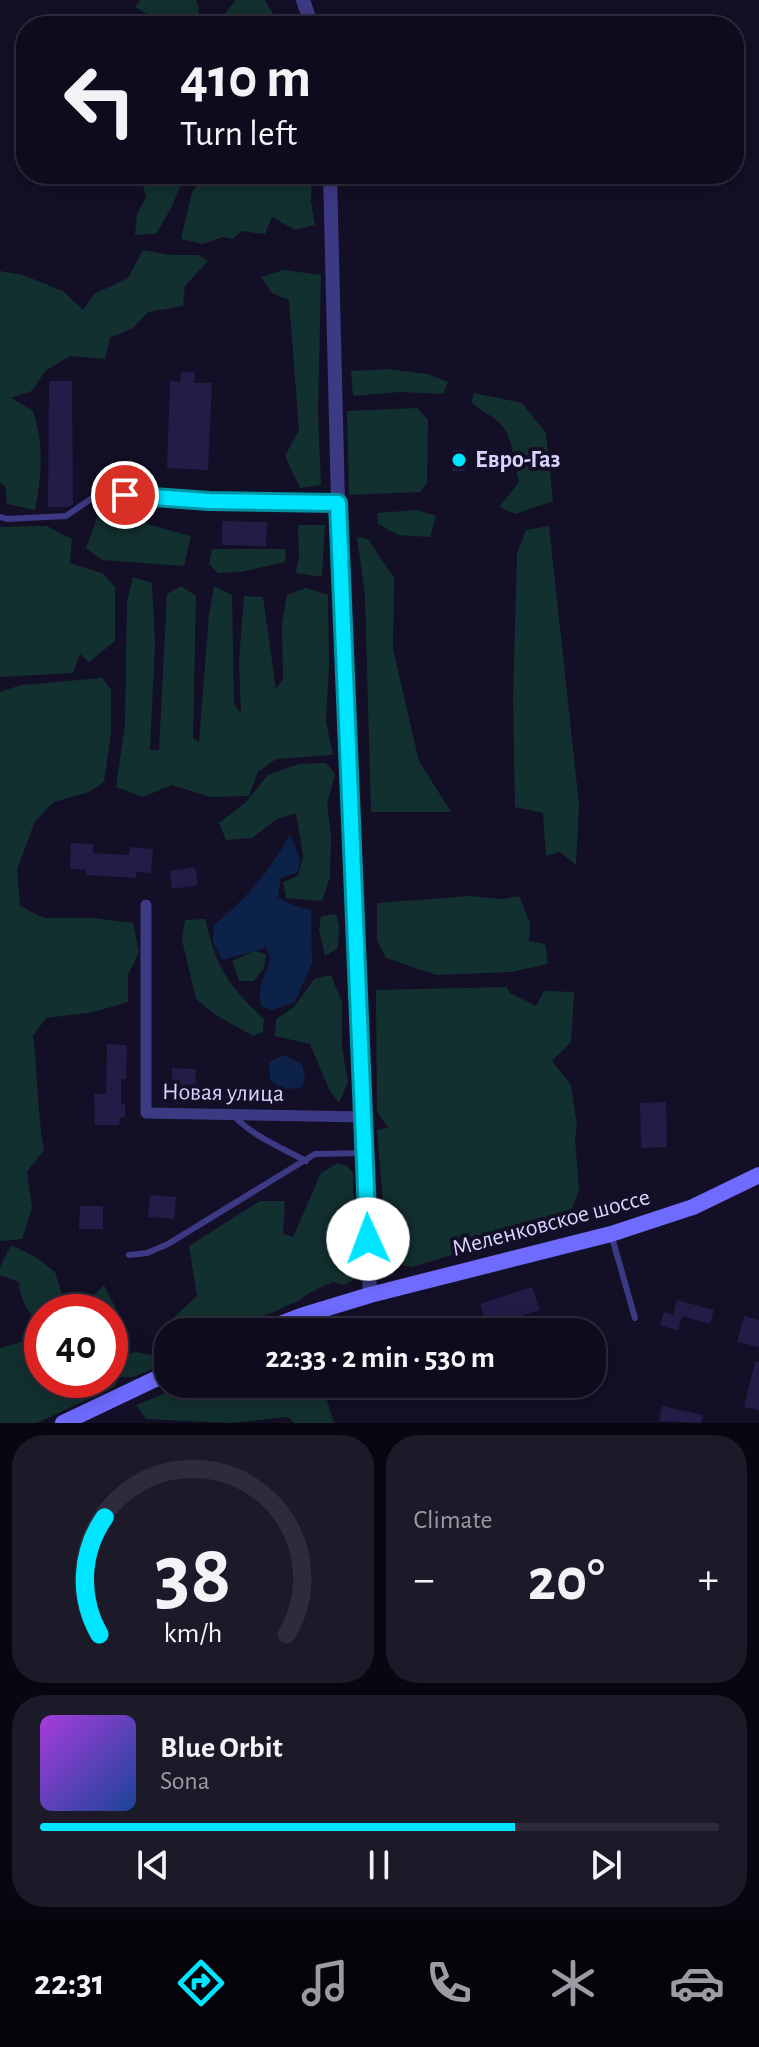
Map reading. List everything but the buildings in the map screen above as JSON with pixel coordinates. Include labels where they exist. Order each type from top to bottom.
[{"type":"main road","name":"Меленковское шоссе","points":[[296,1318],[370,1295],[611,1234],[693,1207],[759,1175]]},
{"type":"main road","points":[[63,1423],[154,1380]]},
{"type":"street","points":[[330,184],[338,503],[370,1295]]},
{"type":"street","name":"Новая улица","points":[[146,905],[146,1113],[364,1117]]},
{"type":"lane","points":[[0,517],[66,516],[98,494],[209,501],[338,503]]},
{"type":"lane","points":[[234,1116],[242,1125],[306,1161]]},
{"type":"lane","points":[[129,1255],[147,1253],[168,1244],[315,1154],[364,1153]]},
{"type":"lane","points":[[611,1234],[635,1318]]},
{"type":"green space","points":[[140,0],[196,0],[198,16],[149,16],[135,7]]},
{"type":"green space","points":[[236,0],[265,0],[274,16],[223,16]]},
{"type":"green space","points":[[143,184],[182,184],[156,234],[135,235],[137,214],[146,197]]},
{"type":"green space","points":[[198,184],[312,184],[315,225],[295,230],[272,217],[265,234],[241,231],[233,239],[223,237],[203,244],[181,239],[192,192]]},
{"type":"green space","points":[[143,250],[171,255],[199,255],[208,261],[185,286],[183,306],[148,312],[133,328],[110,338],[105,359],[70,356],[45,371],[32,391],[11,398],[33,411],[39,436],[40,472],[35,510],[7,504],[5,486],[0,483],[0,271],[23,275],[63,291],[83,310],[94,294],[128,278]]},
{"type":"green space","points":[[284,270],[321,275],[318,413],[321,485],[300,488],[285,456],[299,430],[289,300],[272,293],[261,277]]},
{"type":"green space","points":[[389,369],[427,374],[448,382],[443,394],[400,392],[353,396],[351,371]]},
{"type":"green space","points":[[474,393],[522,403],[546,433],[553,501],[515,514],[499,507],[519,482],[514,456],[503,426],[471,402]]},
{"type":"green space","points":[[417,408],[428,420],[427,483],[420,492],[349,495],[347,411]]},
{"type":"green space","points":[[117,508],[150,525],[191,536],[184,566],[102,560],[86,548],[100,510]]},
{"type":"green space","points":[[418,510],[436,516],[430,537],[398,535],[378,524],[377,513]]},
{"type":"green space","points":[[298,525],[325,525],[322,577],[296,573]]},
{"type":"green space","points":[[47,526],[72,539],[70,563],[102,573],[115,587],[115,641],[89,662],[80,654],[73,673],[0,677],[0,527]]},
{"type":"green space","points":[[549,526],[579,804],[576,865],[560,852],[546,856],[543,813],[515,807],[513,699],[517,553],[526,530]]},
{"type":"green space","points":[[357,537],[368,539],[394,578],[393,649],[419,761],[451,812],[371,812],[365,596]]},
{"type":"green space","points":[[212,549],[286,549],[285,562],[241,572],[218,573],[209,564]]},
{"type":"green space","points":[[133,577],[152,583],[155,643],[150,750],[159,750],[167,594],[181,586],[196,596],[193,738],[199,742],[214,586],[232,595],[234,704],[241,714],[239,661],[244,596],[263,597],[276,689],[283,679],[282,624],[287,595],[306,588],[328,595],[326,722],[333,755],[276,759],[258,772],[249,796],[210,797],[172,785],[143,797],[116,787],[125,724],[127,602]]},
{"type":"green space","points":[[102,678],[111,690],[111,732],[104,782],[89,792],[54,802],[35,821],[17,870],[20,906],[44,918],[93,918],[133,923],[139,952],[128,975],[128,1002],[94,1012],[46,1018],[33,1036],[44,1150],[27,1172],[32,1208],[22,1239],[0,1241],[0,692],[21,685]]},
{"type":"green space","points":[[326,763],[335,774],[327,804],[331,835],[330,877],[322,901],[286,898],[283,882],[298,876],[303,856],[296,813],[277,819],[252,838],[226,840],[219,823],[245,803],[268,775],[299,764]]},
{"type":"green space","points":[[469,896],[502,899],[519,896],[530,923],[529,941],[545,944],[548,964],[511,972],[436,975],[386,958],[377,941],[377,903]]},
{"type":"green space","points":[[336,914],[338,948],[325,956],[319,930],[321,916]]},
{"type":"green space","points":[[205,919],[225,975],[264,1019],[263,1032],[253,1036],[214,1014],[196,999],[182,940],[185,920]]},
{"type":"green space","points":[[254,951],[266,954],[264,968],[254,981],[239,981],[232,961]]},
{"type":"green space","points":[[331,975],[342,1002],[342,1047],[348,1082],[339,1103],[329,1089],[310,1044],[275,1036],[276,1019],[294,1007],[314,979]]},
{"type":"green space","points":[[507,987],[510,993],[536,1006],[544,991],[574,992],[571,1042],[552,1061],[571,1085],[577,1126],[579,1190],[568,1220],[412,1267],[388,1262],[377,1130],[388,1128],[377,1111],[376,990]]},
{"type":"green space","points":[[338,1163],[347,1166],[353,1173],[357,1213],[351,1227],[359,1237],[358,1262],[353,1280],[345,1285],[333,1282],[260,1318],[173,1318],[197,1296],[189,1246],[260,1201],[285,1201],[283,1234],[293,1237],[321,1173]]},
{"type":"green space","points":[[11,1245],[37,1258],[55,1272],[62,1294],[24,1294],[24,1303],[19,1282],[0,1275],[0,1267]]},
{"type":"green space","points":[[104,1285],[108,1294],[95,1294]]},
{"type":"green space","points":[[24,1341],[24,1398],[90,1398],[37,1423],[0,1423],[0,1348]]},
{"type":"green space","points":[[136,1352],[154,1355],[154,1368],[128,1377],[128,1354]]},
{"type":"green space","points":[[154,1398],[326,1398],[334,1423],[294,1423],[288,1417],[231,1423],[146,1419],[136,1405]]},
{"type":"water","points":[[290,834],[300,859],[298,872],[281,878],[278,897],[311,910],[312,963],[295,1002],[272,1010],[261,1006],[260,1000],[262,982],[271,959],[266,948],[222,960],[213,942],[214,925],[257,883]]},
{"type":"water","points":[[284,1055],[302,1064],[305,1077],[302,1087],[283,1090],[270,1079],[269,1062]]},
{"type":"place","name":"Евро-Газ","points":[[459,460]]},
{"type":"route","points":[[125,495],[209,501],[338,503],[368,1239]]}]
